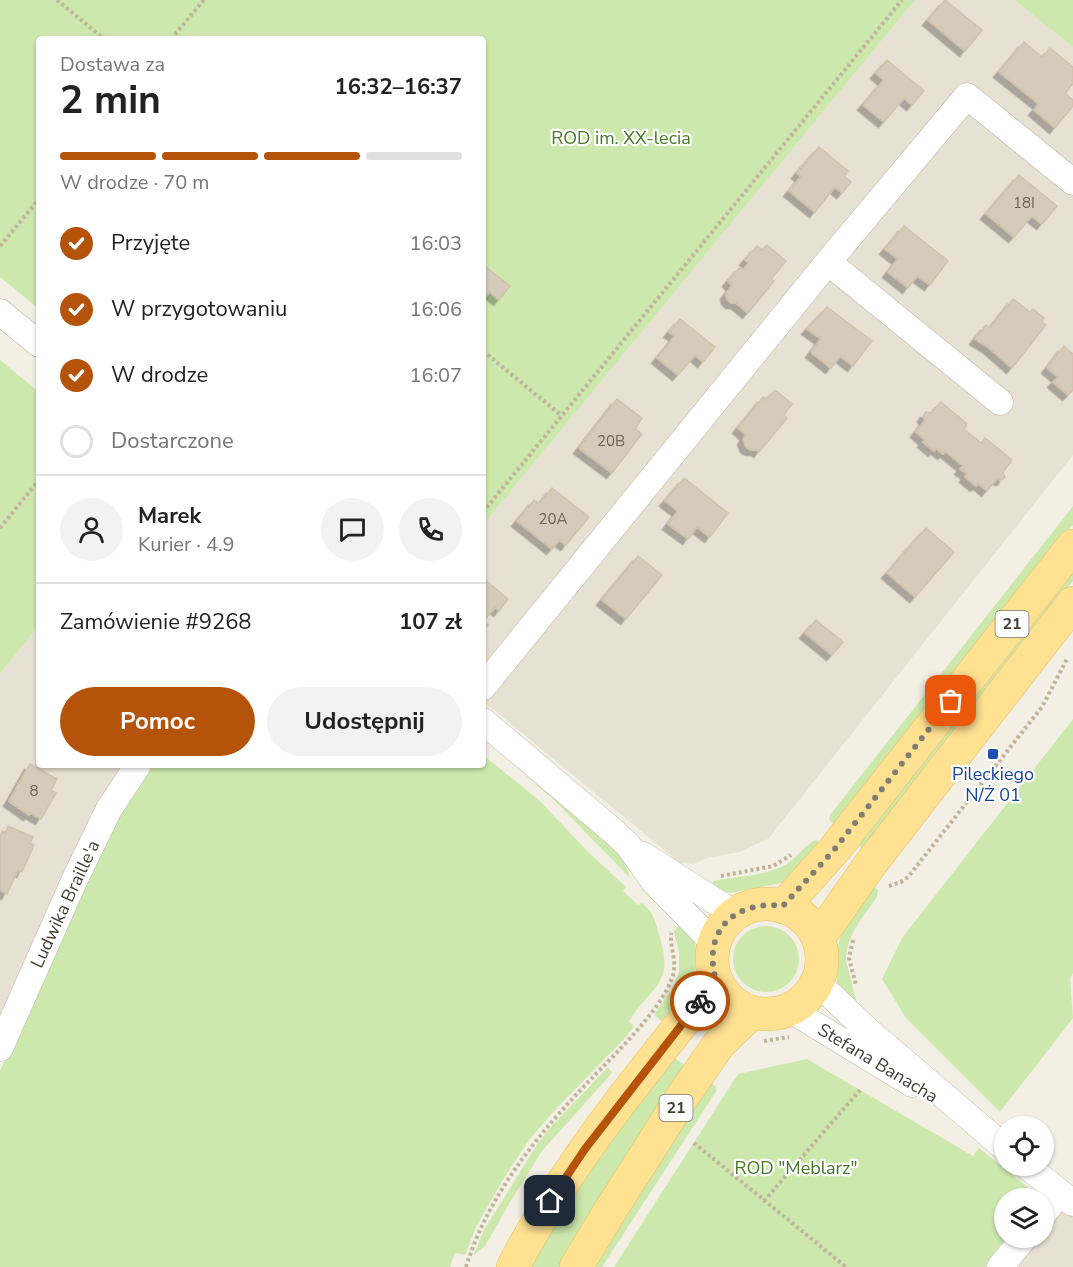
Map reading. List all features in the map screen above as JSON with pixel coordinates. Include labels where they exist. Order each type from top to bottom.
[{"type":"main road","name":"21","points":[[783,906],[834,850],[1073,546]]},
{"type":"main road","name":"21","points":[[818,939],[872,862],[1073,603]]},
{"type":"main road","points":[[766,904],[783,906],[798,914],[810,925],[818,939],[822,961],[817,982],[791,1024],[771,1014],[756,1027],[737,1005],[724,995],[716,981],[712,968],[714,943],[722,927],[735,914],[750,906],[766,904]]},
{"type":"main road","name":"21","points":[[513,1267],[545,1209],[585,1149],[665,1043],[716,981]]},
{"type":"main road","name":"21","points":[[576,1267],[609,1211],[719,1044],[756,1027]]},
{"type":"street","points":[[486,683],[828,262],[967,96],[1073,182]]},
{"type":"street","points":[[828,262],[1000,402]]},
{"type":"street","points":[[0,312],[36,342]]},
{"type":"street","points":[[486,724],[628,845],[735,914]]},
{"type":"street","name":"Ludwika Braille'a","points":[[2,1037],[104,819],[136,768]]},
{"type":"street","points":[[628,845],[655,883],[714,943]]},
{"type":"street","name":"Stefana Banacha","points":[[817,982],[866,1029],[994,1139]]},
{"type":"street","name":"Stefana Banacha","points":[[791,1024],[967,1117]]},
{"type":"street","points":[[1040,1176],[1067,1198],[1054,1206]]},
{"type":"street","points":[[999,1267],[1015,1248]]},
{"type":"path","points":[[57,0],[100,36]]},
{"type":"path","points":[[174,36],[204,0]]},
{"type":"path","points":[[486,508],[902,0]]},
{"type":"path","points":[[0,246],[36,203]]},
{"type":"path","points":[[486,353],[562,416]]},
{"type":"path","points":[[0,528],[36,484]]},
{"type":"path","points":[[886,890],[908,877],[1035,716],[1052,692],[1069,657]]},
{"type":"path","points":[[715,877],[773,866],[796,851]]},
{"type":"path","points":[[466,1267],[481,1227],[512,1174],[535,1141],[549,1123],[630,1038],[666,992],[675,971],[670,938],[673,926]]},
{"type":"path","points":[[855,938],[849,958],[857,989]]},
{"type":"path","points":[[756,1027],[776,1037],[791,1024]]},
{"type":"path","points":[[764,1201],[860,1090]]},
{"type":"path","points":[[694,1143],[846,1267]]},
{"type":"shaded area","points":[[915,0],[1014,0],[1073,47],[1073,455],[768,839],[740,852],[706,858],[694,864],[680,863],[486,703],[486,521]]},
{"type":"shaded area","points":[[36,629],[36,768],[127,768],[0,1024],[0,674]]},
{"type":"shaded area","points":[[1054,1204],[1073,1215],[1073,1267],[985,1267],[1001,1248],[1054,1248]]},
{"type":"green space","name":"ROD im. XX-lecia","points":[[0,0],[915,0],[486,521],[486,36],[36,36],[36,307],[0,277]]},
{"type":"green space","points":[[1014,0],[1073,0],[1073,47]]},
{"type":"green space","points":[[0,360],[36,390],[36,629],[0,674]]},
{"type":"green space","points":[[1073,506],[1073,525],[837,826],[829,820],[830,815]]},
{"type":"green space","points":[[1073,566],[1073,581],[862,848],[855,843]]},
{"type":"green space","points":[[1073,719],[1073,973],[1070,978],[1073,1018],[1000,1112],[906,1018],[882,979],[902,938]]},
{"type":"green space","points":[[486,757],[540,801],[587,851],[626,887],[623,891],[638,905],[642,903],[649,910],[654,917],[663,951],[663,974],[659,983],[629,1021],[634,1026],[624,1039],[529,1140],[476,1227],[465,1255],[455,1253],[450,1267],[0,1267],[0,1071],[81,885],[146,768],[486,768]]},
{"type":"green space","points":[[539,779],[606,840],[618,854],[629,877],[551,797],[535,784]]},
{"type":"green space","points":[[815,840],[822,844],[790,878],[781,883],[730,893],[707,887],[714,881],[757,875],[781,867]]},
{"type":"green space","points":[[871,884],[878,890],[877,897],[852,935],[846,961],[858,1007],[839,990],[837,983],[838,946],[842,930]]},
{"type":"green space","points":[[683,919],[694,940],[696,963],[689,984],[663,1022],[656,1017],[655,1013],[671,991],[679,973],[679,952],[674,932]]},
{"type":"green space","points":[[760,926],[772,926],[784,931],[794,941],[799,959],[797,972],[784,987],[772,992],[760,992],[748,987],[738,977],[733,965],[733,953],[738,941],[748,931]]},
{"type":"green space","points":[[672,1056],[687,1067],[560,1267],[526,1267],[563,1203]]},
{"type":"green space","name":"ROD \"Meblarz\"","points":[[807,1059],[973,1156],[979,1148],[994,1160],[994,1176],[1014,1176],[1029,1188],[994,1188],[994,1248],[1001,1248],[985,1267],[614,1267],[738,1074]]},
{"type":"green space","points":[[608,1067],[612,1073],[542,1151],[485,1246],[473,1256],[484,1230],[536,1146]]},
{"type":"green space","points":[[708,1081],[717,1090],[602,1267],[590,1267]]},
{"type":"building","points":[[945,0],[982,30],[965,51],[928,20]]},
{"type":"building","points":[[1024,42],[1042,57],[1050,48],[1073,67],[1073,84],[1065,93],[1073,100],[1073,106],[1055,128],[1034,110],[1039,104],[999,72]]},
{"type":"building","points":[[887,60],[924,91],[912,105],[904,98],[884,122],[863,105],[884,80],[876,73]]},
{"type":"building","points":[[819,147],[848,171],[844,176],[851,182],[842,193],[835,187],[815,212],[789,191],[801,177],[797,173]]},
{"type":"building","points":[[1019,175],[1057,206],[1042,224],[1032,216],[1014,237],[986,214]]},
{"type":"building","points":[[904,226],[948,261],[930,285],[917,276],[908,288],[888,272],[898,259],[885,249]]},
{"type":"building","points":[[767,245],[786,261],[771,279],[774,281],[748,313],[727,299],[726,294],[732,286],[728,281],[740,267],[743,270],[749,263],[745,260],[757,246],[762,250]]},
{"type":"building","points":[[486,267],[510,286],[499,300],[490,292],[486,295]]},
{"type":"building","points":[[1013,299],[1030,312],[1033,309],[1044,318],[1042,322],[1046,325],[1012,368],[975,339],[986,325],[990,328]]},
{"type":"building","points":[[827,307],[872,341],[853,366],[840,356],[831,368],[811,352],[821,339],[807,329]]},
{"type":"building","points":[[680,319],[715,347],[703,362],[695,355],[678,375],[657,358],[675,336],[669,332]]},
{"type":"building","points":[[1064,346],[1073,354],[1073,390],[1068,395],[1053,382],[1058,377],[1047,368]]},
{"type":"building","points":[[775,390],[792,404],[784,415],[787,418],[759,452],[751,450],[746,447],[743,439],[746,435],[738,428],[763,397],[766,400]]},
{"type":"building","points":[[617,399],[642,418],[635,429],[642,434],[612,473],[579,448]]},
{"type":"building","points":[[941,402],[967,424],[964,429],[981,443],[985,438],[1012,460],[1003,472],[1005,477],[1002,480],[997,479],[987,491],[978,483],[976,486],[965,477],[967,474],[960,469],[963,466],[945,451],[943,454],[936,448],[934,451],[916,432],[925,420],[923,416],[926,412],[931,413]]},
{"type":"building","points":[[684,478],[728,513],[710,537],[697,527],[688,539],[668,524],[678,511],[665,501]]},
{"type":"building","points":[[552,488],[589,517],[566,545],[559,540],[552,549],[517,521],[534,500],[539,504]]},
{"type":"building","points":[[926,528],[954,552],[915,597],[887,573]]},
{"type":"building","points":[[638,556],[662,575],[626,619],[602,600]]},
{"type":"building","points":[[486,581],[508,599],[499,611],[495,607],[486,618]]},
{"type":"building","points":[[816,620],[843,642],[832,655],[805,633]]},
{"type":"building","points":[[30,764],[57,779],[51,790],[56,793],[41,819],[31,813],[29,815],[9,801]]},
{"type":"building","points":[[8,826],[33,837],[30,843],[34,845],[22,872],[18,870],[7,894],[0,890],[0,837],[2,832],[5,834]]},
{"type":"way so far","points":[[700,1001],[716,981],[712,968],[712,955],[714,943],[722,927],[735,914],[750,906],[766,904],[783,906],[834,850],[951,701]]},
{"type":"place","name":"Pileckiego N/Ż 01","points":[[993,754]]},
{"type":"route","points":[[550,1201],[585,1149],[665,1043],[700,1001]]}]
